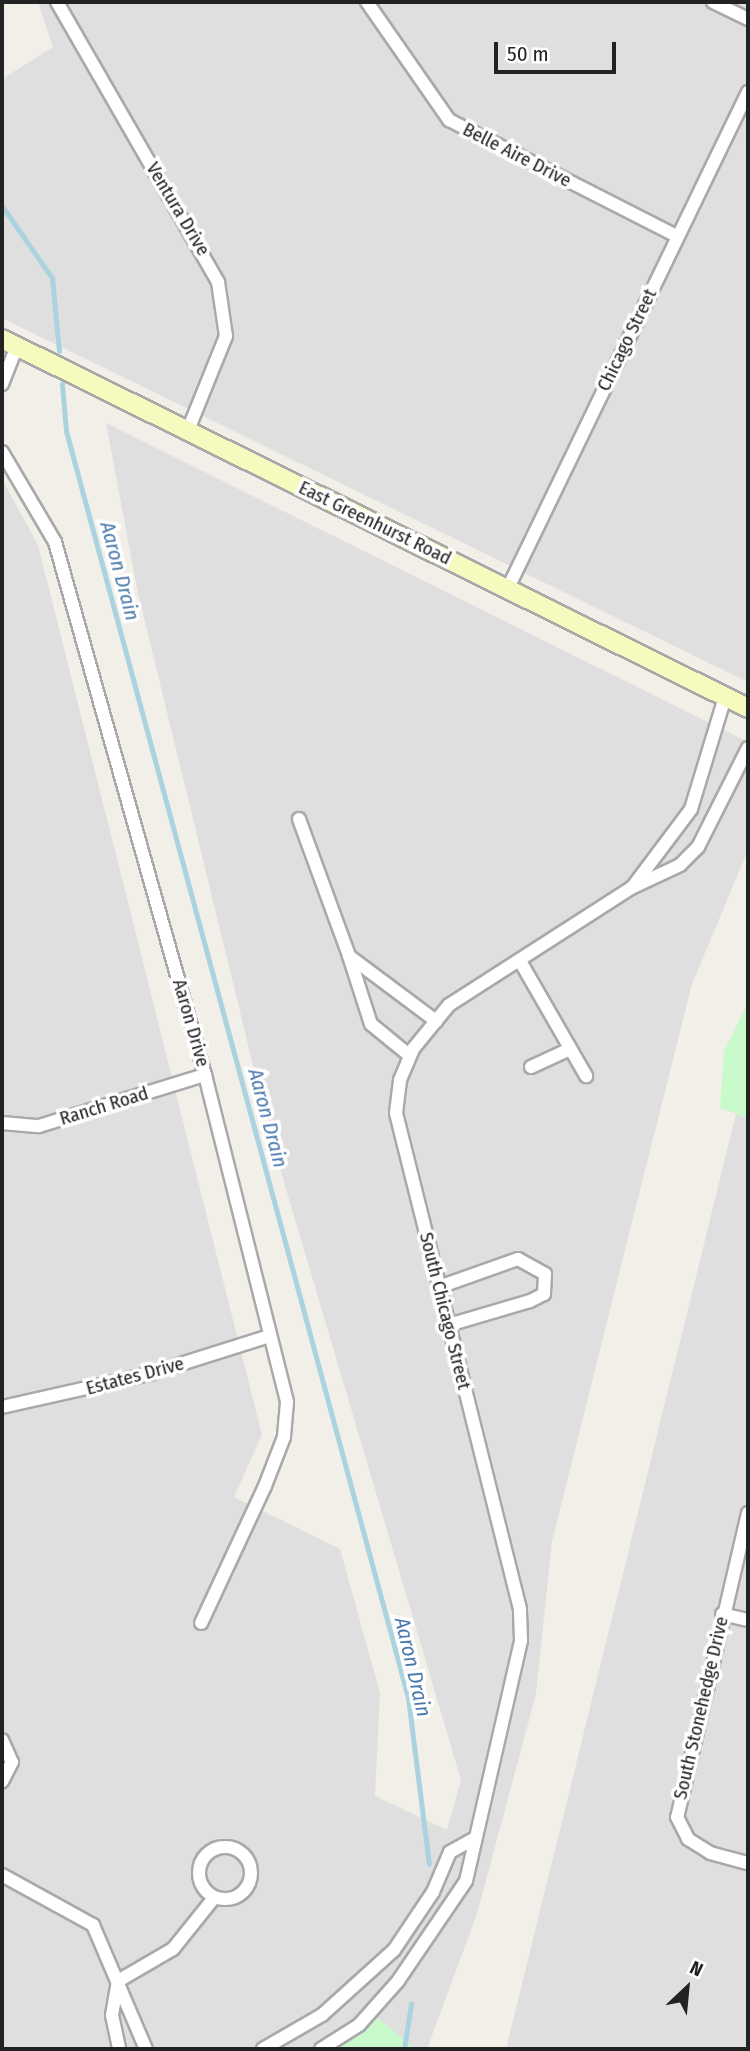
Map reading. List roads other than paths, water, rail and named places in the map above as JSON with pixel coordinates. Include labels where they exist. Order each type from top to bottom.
[{"type":"main road","name":"East Greenhurst Road","points":[[10,342],[748,708]]},
{"type":"street","name":"Ventura Drive","points":[[57,2],[218,282],[226,337],[188,430]]},
{"type":"street","name":"Belle Aire Drive","points":[[367,2],[449,120],[677,236]]},
{"type":"street","points":[[713,2],[748,19]]},
{"type":"street","name":"Chicago Street","points":[[508,589],[748,92]]},
{"type":"street","points":[[2,384],[10,342]]},
{"type":"street","name":"Aaron Drive","points":[[2,452],[55,542],[205,1075],[266,1337],[287,1402],[284,1437],[201,1623]]},
{"type":"street","name":"South Chicago Street","points":[[631,888],[678,835],[691,809],[725,697]]},
{"type":"street","name":"South Chicago Street","points":[[321,2049],[359,2025],[398,1981],[466,1881],[473,1839],[516,1683],[520,1609],[396,1113],[410,1056],[449,1005],[631,888],[680,865],[698,847],[748,748]]},
{"type":"street","points":[[299,820],[372,1024],[410,1056]]},
{"type":"street","points":[[349,956],[436,1021]]},
{"type":"street","points":[[520,961],[586,1076]]},
{"type":"street","points":[[531,1067],[570,1049]]},
{"type":"street","name":"Ranch Road","points":[[2,1123],[39,1126],[205,1075]]},
{"type":"street","points":[[439,1287],[518,1259],[545,1274],[544,1294],[530,1301],[449,1325]]},
{"type":"street","name":"Estates Drive","points":[[2,1407],[149,1374],[266,1337]]},
{"type":"street","name":"South Stonehedge Drive","points":[[748,1513],[722,1615],[677,1817],[688,1839],[710,1853],[748,1863]]},
{"type":"street","points":[[722,1615],[748,1620]]},
{"type":"street","points":[[2,1740],[12,1762],[2,1782]]},
{"type":"street","points":[[263,2049],[322,2015],[394,1950],[433,1892],[450,1852],[473,1839]]},
{"type":"street","points":[[235,1848],[249,1863],[249,1883],[235,1898],[214,1898],[200,1883],[200,1863],[214,1849],[235,1848]]},
{"type":"street","points":[[2,1875],[93,1925],[146,2049]]},
{"type":"street","points":[[118,1981],[173,1950],[214,1898]]},
{"type":"street","points":[[118,1981],[113,2015],[119,2049]]},
{"type":"waterway","name":"Aaron Drain","points":[[2,206],[52,278],[59,351]]},
{"type":"waterway","name":"Aaron Drain","points":[[62,384],[66,431],[408,1698],[429,1864]]},
{"type":"waterway","name":"Aaron Drain","points":[[404,2049],[411,2004]]}]
